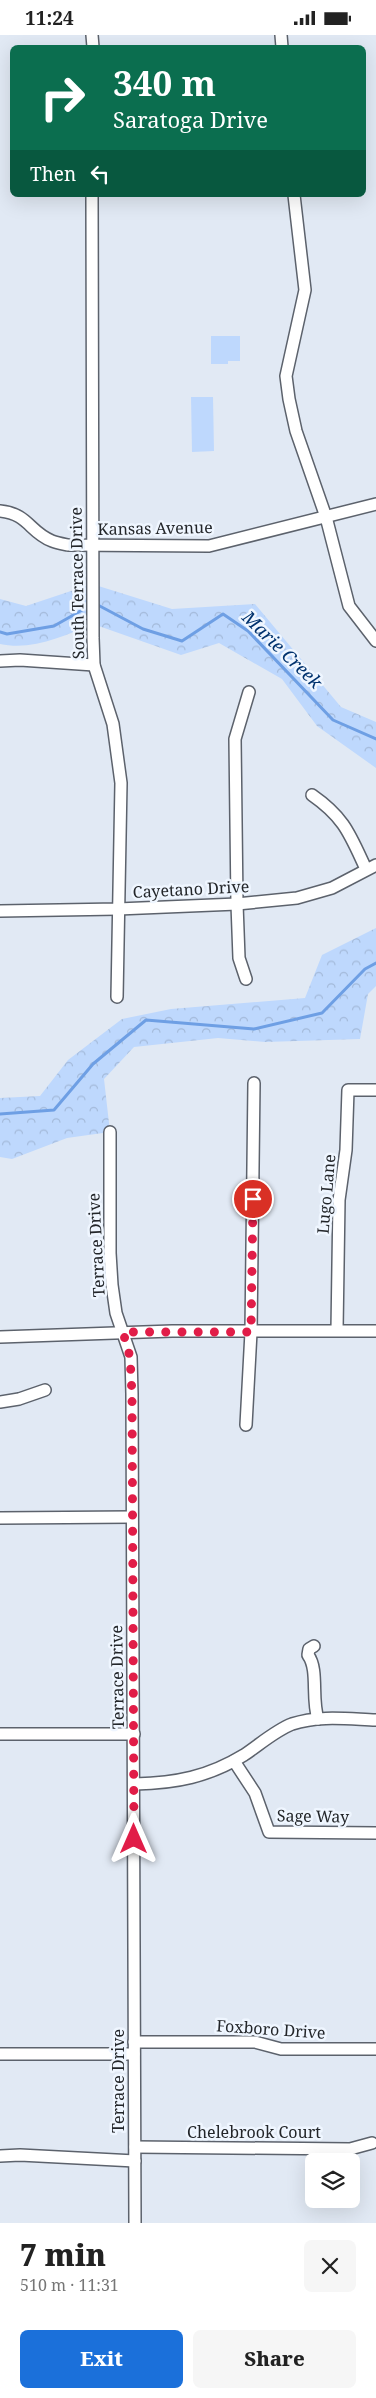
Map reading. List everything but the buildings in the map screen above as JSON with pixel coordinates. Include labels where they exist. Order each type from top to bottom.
[{"type":"street","name":"South Terrace Drive","points":[[92,197],[93,638],[94,665],[102,695],[113,724],[121,783],[117,997]]},
{"type":"street","points":[[294,197],[305,290],[286,376],[296,431],[326,517],[350,606],[376,641]]},
{"type":"street","name":"Kansas Avenue","points":[[0,511],[12,513],[26,520],[51,541],[68,545],[209,545],[376,504]]},
{"type":"street","points":[[0,661],[20,660],[94,665]]},
{"type":"street","points":[[246,979],[239,958],[235,739],[249,692]]},
{"type":"street","points":[[312,795],[330,807],[345,824],[371,867]]},
{"type":"street","name":"Cayetano Drive","points":[[0,911],[118,909],[237,904],[297,899],[332,887],[371,867]]},
{"type":"street","points":[[246,1425],[251,1332],[254,1083]]},
{"type":"street","name":"Lugo Lane","points":[[337,1330],[339,1200],[346,1150],[348,1090],[376,1090]]},
{"type":"street","name":"Terrace Drive","points":[[110,1133],[110,1253],[116,1313],[130,1357],[135,1784],[135,2223]]},
{"type":"street","points":[[0,1337],[123,1332],[376,1331]]},
{"type":"street","points":[[0,1402],[19,1399],[45,1390]]},
{"type":"street","points":[[0,1519],[132,1517]]},
{"type":"street","points":[[314,1646],[310,1649],[308,1655],[314,1664],[313,1705],[318,1719]]},
{"type":"street","points":[[135,1784],[166,1783],[193,1779],[234,1761],[291,1724],[318,1719],[376,1721]]},
{"type":"street","points":[[0,1734],[134,1734]]},
{"type":"street","name":"Sage Way","points":[[234,1761],[255,1793],[269,1832],[376,1833]]},
{"type":"street","name":"Foxboro Drive","points":[[0,2054],[255,2042],[281,2049],[376,2049]]},
{"type":"street","name":"Chelebrook Court","points":[[134,2147],[350,2149],[372,2143]]},
{"type":"street","points":[[0,2156],[20,2155],[135,2161]]},
{"type":"green space","points":[[211,336],[240,336],[240,361],[228,361],[228,364],[211,364]]},
{"type":"green space","points":[[191,397],[213,397],[214,451],[192,452]]},
{"type":"green space","points":[[92,584],[172,609],[255,604],[341,707],[376,722],[376,768],[317,726],[282,679],[219,643],[181,655],[93,624],[36,644],[12,646],[0,644],[0,599],[26,606]]},
{"type":"green space","points":[[376,928],[376,986],[368,994],[360,1039],[265,1042],[218,1038],[134,1047],[104,1079],[110,1132],[67,1138],[12,1159],[0,1157],[0,1098],[40,1096],[68,1060],[122,1019],[171,1009],[305,998],[322,955]]},
{"type":"waterway","name":"Marie Creek","points":[[96,604],[143,629],[182,641],[223,614],[248,631],[333,720],[376,739]]},
{"type":"waterway","name":"Marie Creek","points":[[0,632],[7,634],[54,626],[91,605]]},
{"type":"waterway","points":[[0,1114],[54,1110],[93,1064],[146,1020],[254,1029],[322,1013],[365,969],[376,963]]},
{"type":"route","points":[[134,1839],[132,1394],[130,1357],[123,1332],[251,1332],[253,1199]]}]
